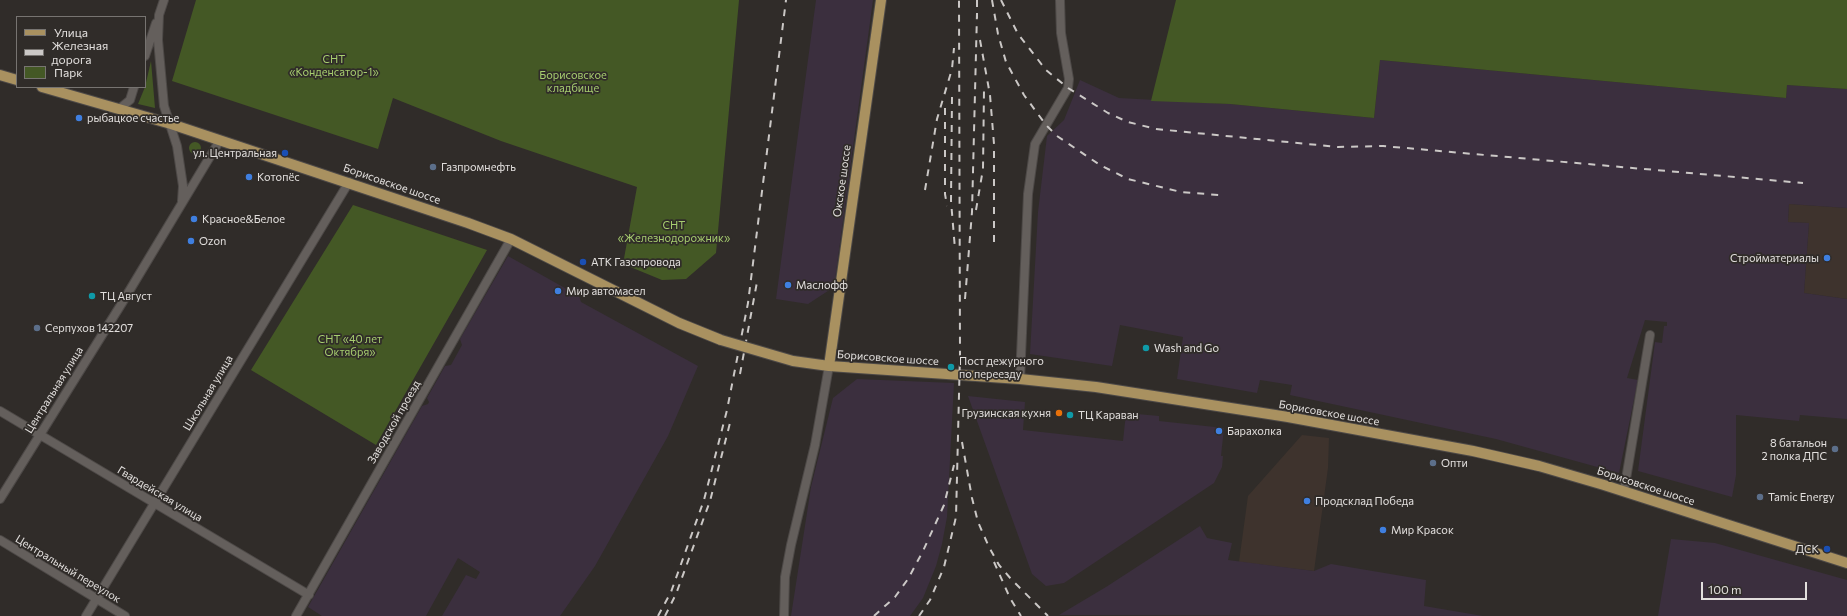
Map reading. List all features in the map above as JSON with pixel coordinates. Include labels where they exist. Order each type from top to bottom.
[{"type":"main road","name":"Окское шоссе","points":[[829,366],[880,0]]},
{"type":"main road","points":[[0,75],[16,80]]},
{"type":"main road","name":"Борисовское шоссе","points":[[46,88],[171,124],[468,222],[511,239],[679,323],[721,340],[793,361],[829,366],[1020,379],[1102,388],[1288,417],[1473,451],[1539,466],[1624,491],[1847,563]]},
{"type":"street","points":[[146,53],[164,0]]},
{"type":"street","points":[[1020,379],[1028,194],[1034,144],[1068,88],[1069,79],[1061,33],[1060,0]]},
{"type":"street","points":[[159,15],[158,40],[164,106],[178,146],[183,186],[182,202]]},
{"type":"street","points":[[119,109],[130,100],[134,88]]},
{"type":"street","name":"Центральная улица","points":[[0,499],[220,140]]},
{"type":"street","name":"Школьная улица","points":[[86,616],[349,182]]},
{"type":"street","name":"Заводской проезд","points":[[296,616],[511,239]]},
{"type":"street","points":[[1624,491],[1650,335]]},
{"type":"street","points":[[784,616],[785,577],[791,545],[818,432],[829,366]]},
{"type":"street","name":"Гвардейская улица","points":[[0,412],[308,595]]},
{"type":"street","name":"Центральный переулок","points":[[0,540],[125,616]]},
{"type":"shaded area","points":[[816,0],[873,0],[834,287],[808,304],[776,299]]},
{"type":"shaded area","points":[[1380,60],[1786,98],[1787,85],[1847,89],[1847,208],[1789,204],[1788,222],[1809,223],[1804,293],[1847,299],[1847,419],[1800,415],[1799,421],[1736,415],[1736,475],[1732,497],[1638,471],[1655,342],[1662,343],[1664,326],[1667,326],[1667,322],[1645,320],[1627,378],[1638,380],[1619,473],[1496,439],[1290,395],[1292,385],[1260,380],[1257,393],[1177,379],[1183,337],[1120,325],[1112,366],[1030,354],[1038,212],[1047,136],[1064,120],[1080,80],[1119,98],[1230,104],[1374,118]]},
{"type":"shaded area","name":"Стройматериалы","points":[[1789,204],[1847,208],[1847,299],[1804,293],[1809,223],[1788,222]]},
{"type":"shaded area","points":[[508,256],[579,296],[581,302],[698,366],[668,436],[595,566],[560,616],[442,616],[466,575],[476,579],[480,572],[458,558],[426,616],[322,616],[308,607],[422,406],[428,404],[429,402],[427,398],[445,366],[451,365],[462,345],[460,339]]},
{"type":"shaded area","points":[[857,379],[954,383],[947,517],[936,566],[923,598],[910,616],[791,616],[811,487],[833,398]]},
{"type":"shaded area","points":[[968,396],[1025,402],[1023,430],[1123,441],[1126,413],[1159,416],[1159,421],[1224,428],[1221,456],[1223,456],[1222,467],[1214,483],[1064,583],[1046,586],[1032,574]]},
{"type":"shaded area","points":[[1302,435],[1329,438],[1328,468],[1314,571],[1239,562],[1248,496]]},
{"type":"shaded area","points":[[1200,526],[1207,538],[1232,543],[1228,560],[1314,571],[1331,564],[1426,580],[1424,606],[1483,616],[1059,615],[1106,587]]},
{"type":"shaded area","points":[[1671,539],[1715,543],[1847,580],[1847,616],[1658,616]]},
{"type":"green space","points":[[196,0],[739,0],[716,253],[686,279],[662,280],[623,264],[637,187],[501,141],[393,98],[378,149],[172,81]]},
{"type":"green space","points":[[1176,0],[1847,0],[1847,89],[1787,85],[1786,98],[1380,60],[1374,118],[1230,104],[1151,101]]},
{"type":"green space","points":[[151,61],[155,108],[138,104],[145,88],[146,88]]},
{"type":"green space","points":[[193,142],[197,142],[201,148],[197,154],[193,154],[189,150],[189,146]]},
{"type":"green space","name":"СНТ «40 лет Октября»","points":[[353,205],[487,250],[376,445],[251,370]]},
{"type":"railway","points":[[658,616],[671,592],[704,500],[727,410],[748,303],[786,0]]},
{"type":"railway","points":[[919,616],[930,600],[944,567],[956,517],[960,354],[959,0]]},
{"type":"railway","points":[[977,0],[977,18]]},
{"type":"railway","points":[[992,0],[998,34],[1006,62],[1024,95],[1046,125],[1057,136],[1100,165],[1128,179],[1181,192],[1219,195]]},
{"type":"railway","points":[[1001,0],[1018,34],[1046,70],[1068,88],[1108,113],[1128,122],[1156,129],[1338,147],[1383,146],[1803,183]]},
{"type":"railway","points":[[965,299],[972,212],[977,13]]},
{"type":"railway","points":[[980,40],[990,95],[994,144],[994,243]]},
{"type":"railway","points":[[925,190],[937,119],[952,69],[954,48]]},
{"type":"railway","points":[[976,210],[983,169],[984,90]]},
{"type":"railway","points":[[952,97],[951,201],[955,249]]},
{"type":"railway","points":[[945,108],[945,194],[947,206]]},
{"type":"railway","points":[[740,374],[757,282]]},
{"type":"railway","points":[[665,616],[676,594],[710,501],[731,419]]},
{"type":"railway","points":[[962,442],[978,522],[989,547],[999,565],[1048,616]]},
{"type":"railway","points":[[874,616],[895,597],[908,579],[923,551],[944,505],[954,465]]},
{"type":"railway","points":[[994,562],[1010,598],[1021,616]]},
{"type":"place","name":"рыбацкое счастье","points":[[79,118]]},
{"type":"place","name":"ул. Центральная","points":[[285,153]]},
{"type":"place","name":"Газпромнефть","points":[[433,167]]},
{"type":"place","name":"Котопёс","points":[[249,177]]},
{"type":"place","name":"Красное&Белое","points":[[194,219]]},
{"type":"place","name":"Ozon","points":[[191,241]]},
{"type":"place","name":"Стройматериалы","points":[[1827,258]]},
{"type":"place","name":"АТК Газопровода","points":[[583,262]]},
{"type":"place","name":"Маслофф","points":[[788,285]]},
{"type":"place","name":"Мир автомасел","points":[[558,291]]},
{"type":"place","name":"ТЦ Август","points":[[92,296]]},
{"type":"place","name":"Серпухов 142207","points":[[37,328]]},
{"type":"place","name":"Wash and Go","points":[[1146,348]]},
{"type":"place","name":"Пост дежурного по переезду","points":[[951,367]]},
{"type":"place","name":"Грузинская кухня","points":[[1059,413]]},
{"type":"place","name":"ТЦ Караван","points":[[1070,415]]},
{"type":"place","name":"Барахолка","points":[[1219,431]]},
{"type":"place","name":"8 батальон 2 полка ДПС","points":[[1835,449]]},
{"type":"place","name":"Опти","points":[[1433,463]]},
{"type":"place","name":"Tamic Energy","points":[[1760,497]]},
{"type":"place","name":"Продсклад Победа","points":[[1307,501]]},
{"type":"place","name":"Мир Красок","points":[[1383,530]]},
{"type":"place","name":"ДСК","points":[[1827,549]]},
{"type":"park label","name":"СНТ «Конденсатор-1»","points":[[334,65]]},
{"type":"park label","name":"Борисовское кладбище","points":[[573,81]]},
{"type":"park label","name":"СНТ «Железнодорожник»","points":[[674,231]]}]
